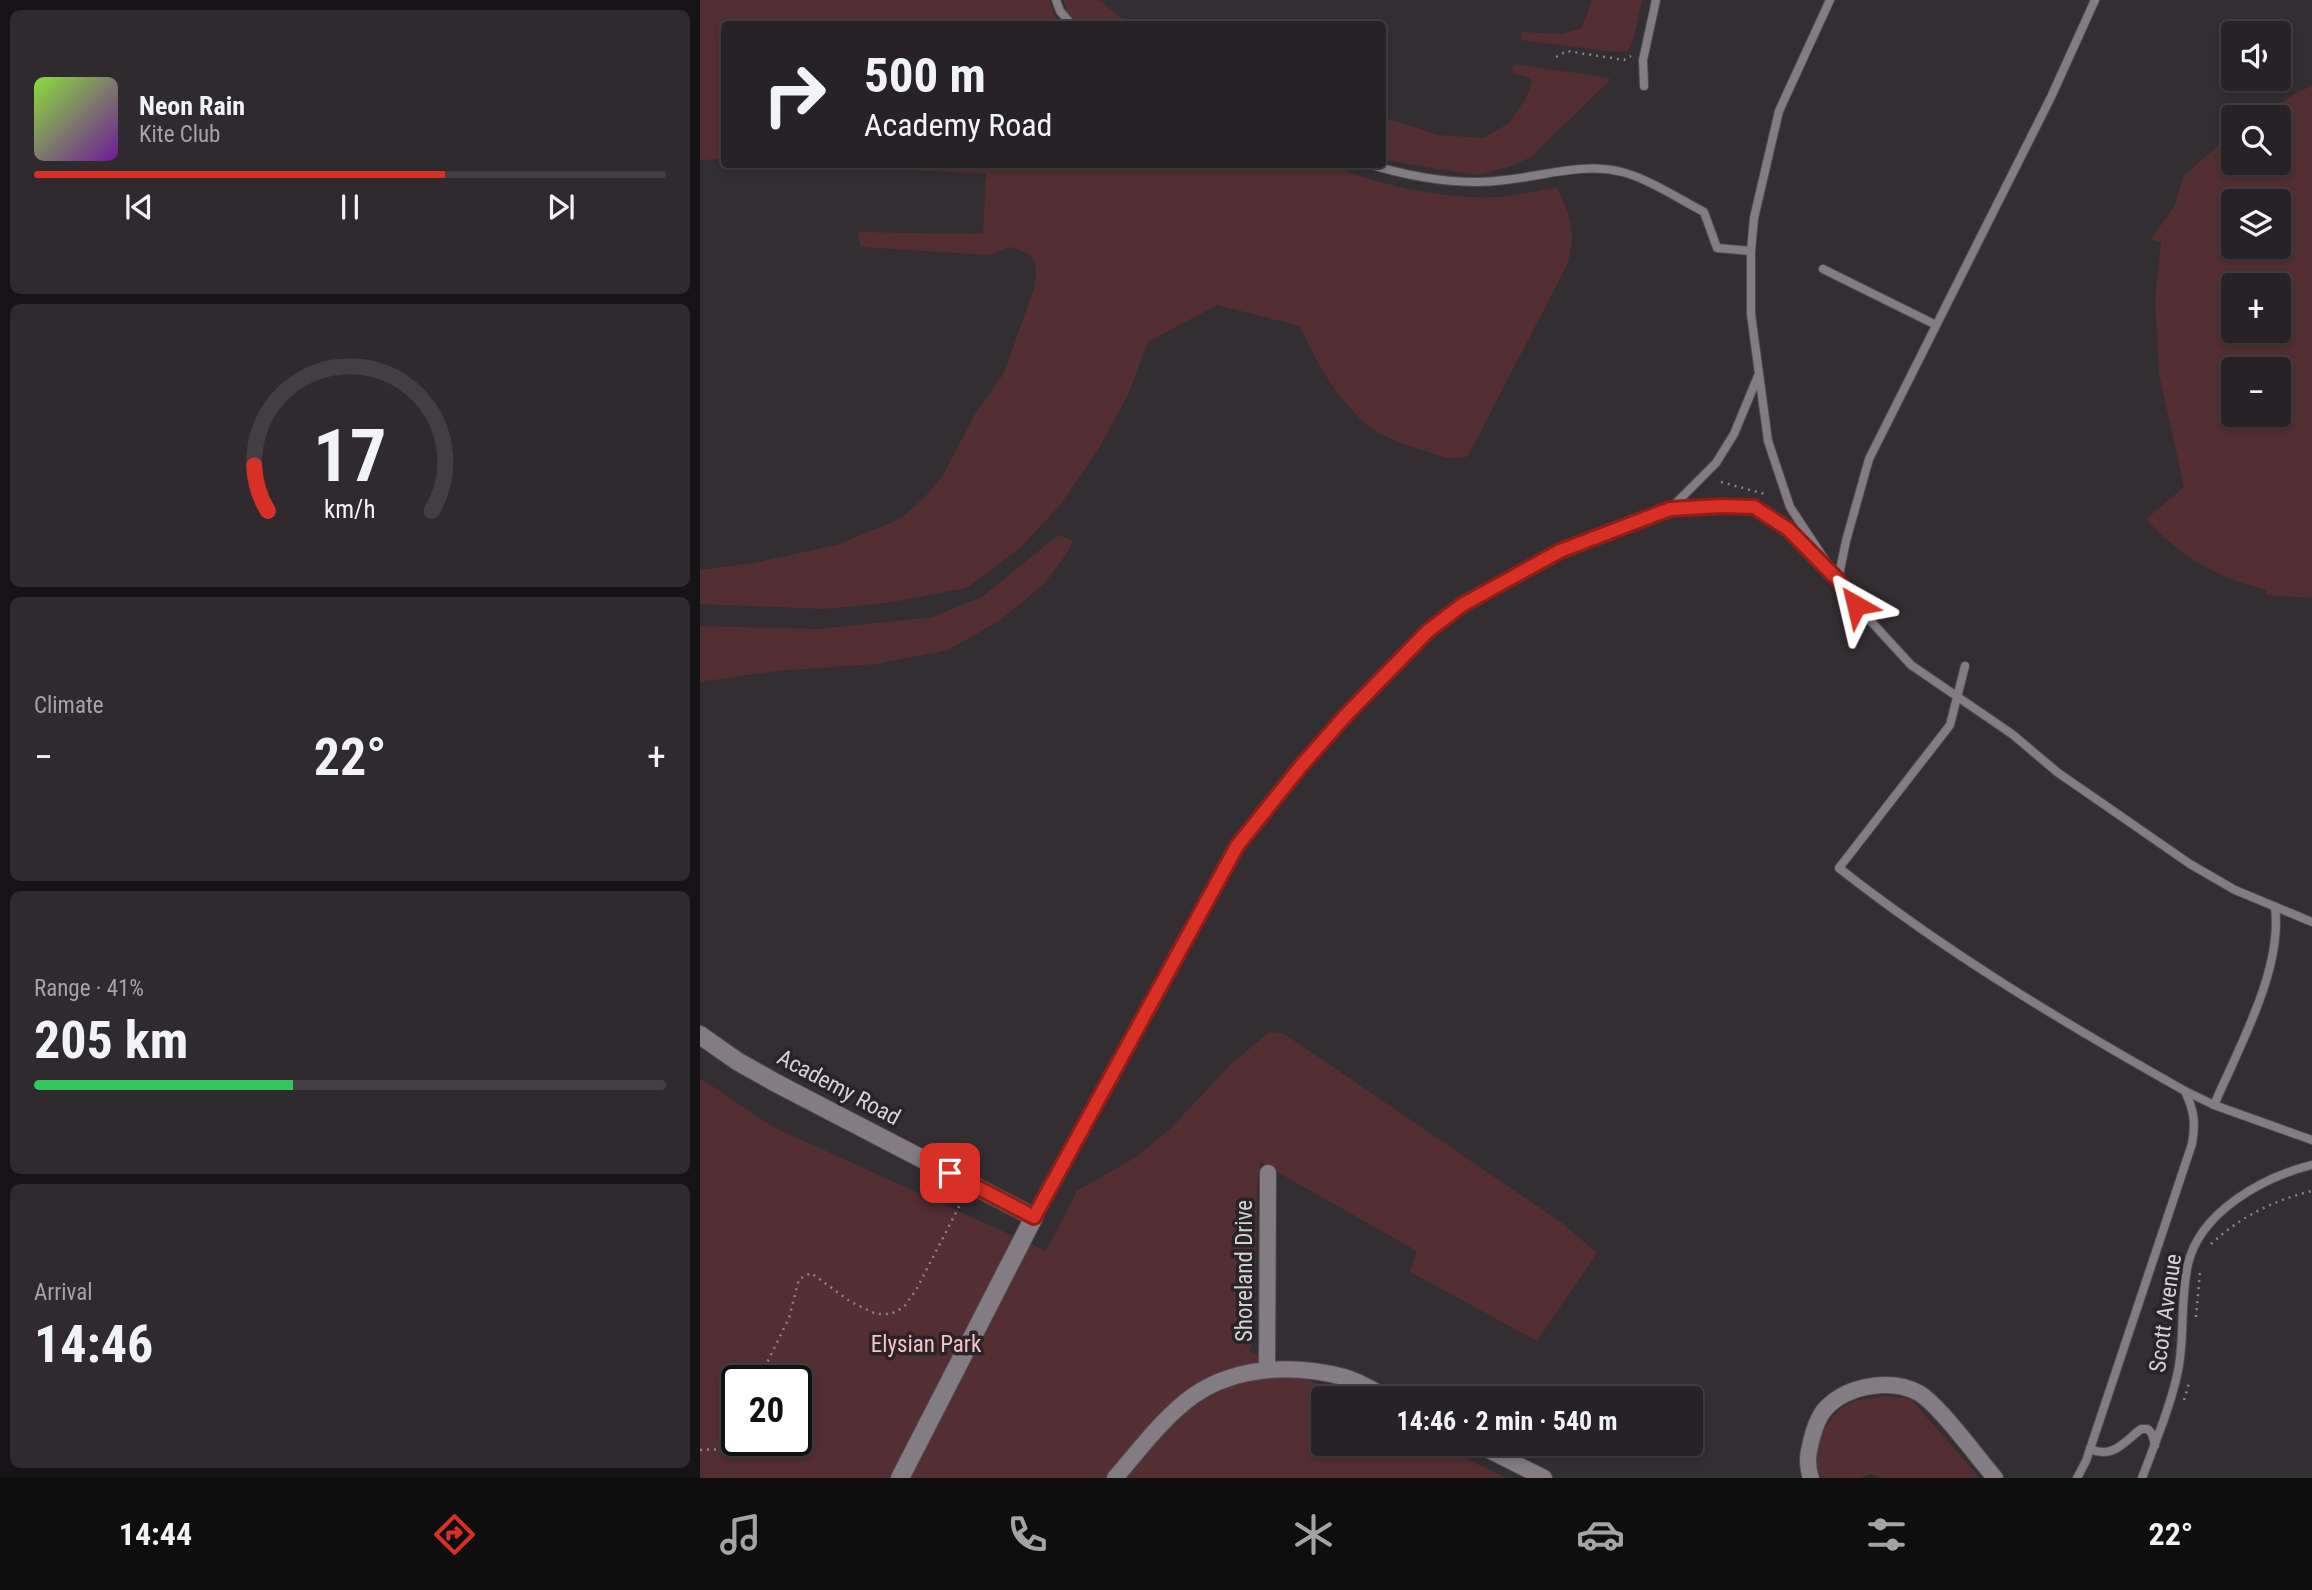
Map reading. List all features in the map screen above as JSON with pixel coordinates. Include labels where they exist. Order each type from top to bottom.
[{"type":"main road","name":"Academy Road","points":[[700,1035],[776,1083],[1034,1217]]},
{"type":"main road","points":[[900,1478],[1034,1217]]},
{"type":"street","name":"Shoreland Drive","points":[[1267,1369],[1268,1173]]},
{"type":"street","points":[[1115,1478],[1161,1425],[1186,1401],[1211,1386],[1241,1374],[1267,1369],[1298,1370],[1347,1377],[1365,1386]]},
{"type":"street","points":[[1811,1478],[1807,1458],[1811,1438],[1818,1419],[1828,1406],[1863,1387],[1885,1386],[1918,1393],[1933,1406],[1995,1478]]},
{"type":"street","points":[[1501,1456],[1544,1478]]},
{"type":"lane","points":[[1056,0],[1060,11],[1068,21]]},
{"type":"lane","points":[[1644,86],[1643,60],[1656,0]]},
{"type":"lane","points":[[1830,0],[1779,111],[1754,218],[1751,251],[1751,314],[1758,376],[1768,441],[1790,507],[1856,605],[1911,665],[2012,734],[2057,772],[2190,864],[2235,890],[2312,922]]},
{"type":"lane","points":[[1838,580],[1869,459],[2051,97],[2095,0]]},
{"type":"lane","points":[[1383,168],[1420,177],[1472,182],[1503,181],[1584,168],[1623,172],[1704,212],[1717,248],[1751,251]]},
{"type":"lane","points":[[1823,269],[1936,325]]},
{"type":"lane","points":[[1670,509],[1716,463],[1734,434],[1758,376]]},
{"type":"lane","points":[[1034,1217],[1237,846],[1347,714],[1428,631],[1462,605],[1560,551],[1670,509],[1754,507],[1788,529],[1838,580]]},
{"type":"lane","points":[[1965,666],[1950,725],[1839,868],[1911,923],[2010,989],[2185,1091],[2214,1105],[2312,1140]]},
{"type":"lane","points":[[2214,1105],[2270,971],[2276,940],[2275,908]]},
{"type":"lane","name":"Scott Avenue","points":[[2077,1478],[2090,1449],[2192,1144],[2196,1124],[2193,1108],[2185,1091]]},
{"type":"lane","name":"Scott Avenue","points":[[2142,1478],[2170,1405],[2178,1371],[2187,1266],[2193,1246],[2205,1228],[2226,1207],[2259,1186],[2312,1165]]},
{"type":"lane","points":[[2090,1449],[2109,1453],[2120,1448],[2141,1429],[2148,1429],[2155,1445]]},
{"type":"path","points":[[1556,57],[1567,51],[1624,60],[1632,56]]},
{"type":"path","points":[[1721,482],[1765,494]]},
{"type":"path","points":[[766,1365],[789,1318],[799,1279],[811,1273],[851,1302],[876,1314],[891,1314],[904,1307],[916,1290],[971,1184]]},
{"type":"path","points":[[2209,1246],[2234,1224],[2257,1210],[2288,1197],[2312,1191]]},
{"type":"path","points":[[2195,1327],[2201,1266]]},
{"type":"path","points":[[2181,1410],[2190,1376]]},
{"type":"path","points":[[700,1450],[721,1451]]},
{"type":"green space","points":[[700,0],[1049,0],[1059,21],[721,21],[721,159],[700,160]]},
{"type":"green space","points":[[1063,0],[1099,0],[1129,21],[1077,21],[1069,18]]},
{"type":"green space","points":[[1592,0],[1642,0],[1633,41],[1627,51],[1615,52],[1521,40],[1522,32],[1562,34],[1582,28]]},
{"type":"green space","points":[[1515,64],[1610,78],[1531,157],[1509,167],[1477,175],[1386,160],[1386,118],[1439,135],[1484,138],[1509,123],[1526,98],[1532,82],[1529,78],[1513,73]]},
{"type":"green space","points":[[2312,86],[2312,598],[2266,595],[2267,590],[2216,572],[2186,555],[2146,519],[2184,487],[2159,374],[2155,298],[2161,243],[2151,239],[2174,207],[2184,175],[2221,143],[2221,175],[2291,175],[2291,105],[2277,105]]},
{"type":"green space","points":[[872,168],[1338,168],[1393,185],[1464,197],[1509,196],[1557,187],[1571,225],[1572,242],[1567,265],[1468,456],[1442,456],[1405,444],[1371,428],[1339,395],[1300,326],[1217,305],[1148,342],[1128,395],[1098,450],[1060,505],[1023,545],[967,588],[887,603],[824,609],[700,604],[700,570],[753,563],[837,545],[900,519],[924,498],[942,477],[975,414],[1004,373],[1033,291],[1035,261],[1027,253],[1010,247],[990,255],[860,247],[858,232],[983,234],[986,174]]},
{"type":"green space","points":[[1058,535],[1073,541],[1045,583],[999,621],[948,650],[876,664],[776,671],[700,682],[700,626],[818,629],[932,617],[982,597]]},
{"type":"green space","name":"Elysian Park","points":[[1269,1032],[1283,1033],[1562,1223],[1597,1253],[1537,1341],[1410,1272],[1417,1251],[1260,1162],[1257,1190],[1255,1338],[1249,1351],[1320,1386],[1311,1386],[1311,1456],[1461,1456],[1506,1478],[700,1478],[700,1078],[773,1127],[1046,1251],[1077,1191],[1136,1157],[1170,1129],[1229,1066]]},
{"type":"green space","points":[[1883,1396],[1911,1399],[1980,1478],[1880,1478],[1871,1474],[1860,1478],[1822,1478],[1818,1468],[1818,1445],[1828,1423],[1845,1406],[1855,1401]]},
{"type":"route","points":[[950,1173],[1034,1217],[1237,846],[1347,714],[1428,631],[1462,605],[1560,551],[1670,509],[1722,506],[1754,507],[1788,529],[1838,580],[1856,605]]}]
